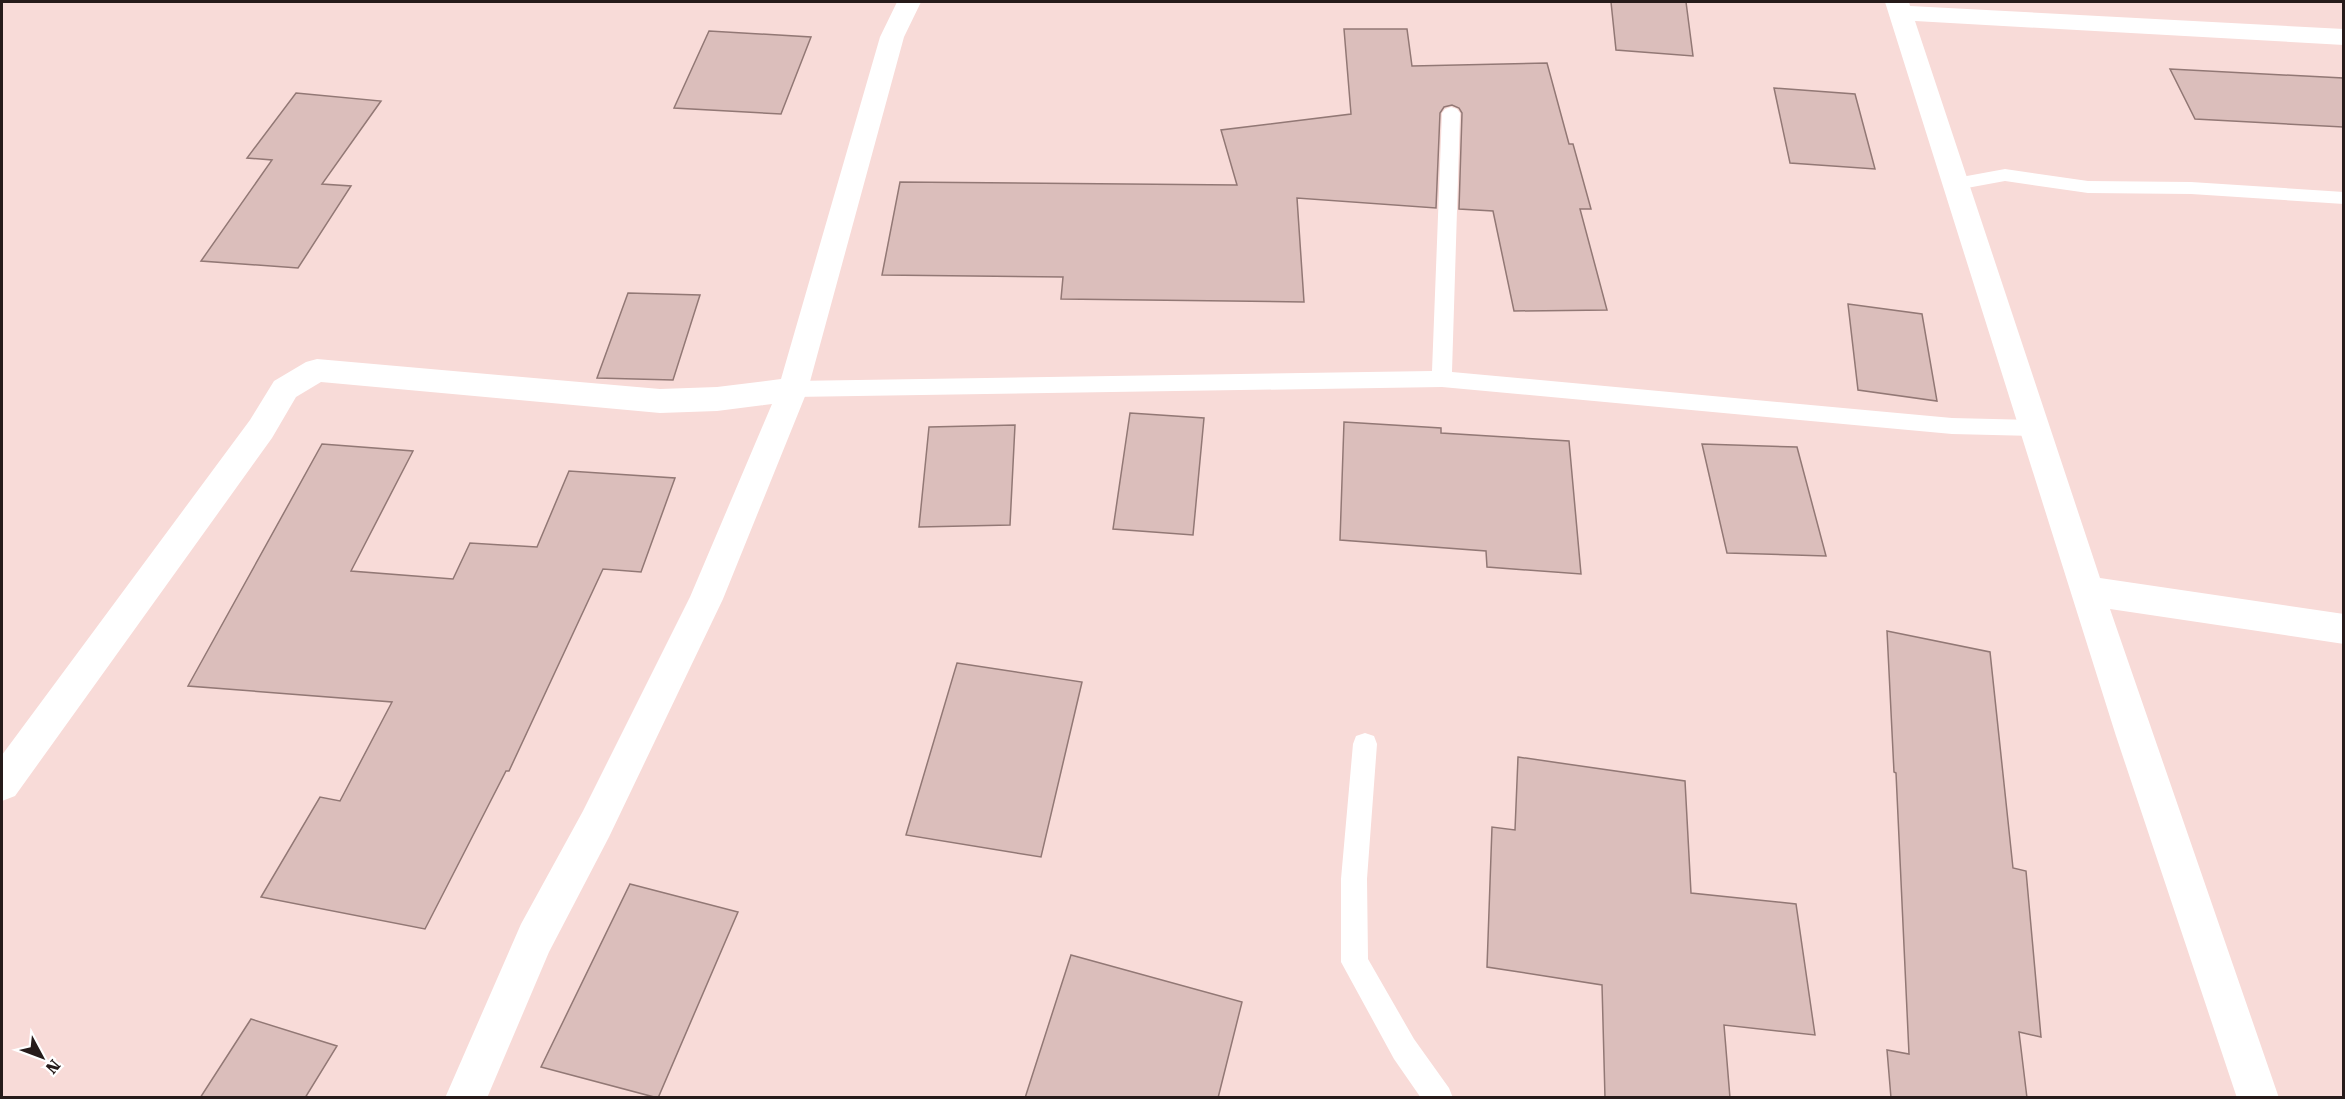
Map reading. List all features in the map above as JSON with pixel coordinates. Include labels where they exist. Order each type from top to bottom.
[{"type":"street","points":[[466,1098],[535,938],[596,824],[706,599],[793,389],[892,37],[909,2]]},
{"type":"street","points":[[2258,1098],[2134,736],[1899,7],[2343,37]]},
{"type":"street","points":[[2,784],[254,438],[285,389],[317,370],[660,401],[717,399],[793,389]]},
{"type":"street","points":[[2089,591],[2343,629]]},
{"type":"lane","points":[[1442,378],[1451,113]]},
{"type":"lane","points":[[1956,184],[2005,175],[2088,188],[2191,188],[2343,198]]},
{"type":"lane","points":[[793,389],[1442,378],[1952,426],[2035,428]]},
{"type":"lane","points":[[1365,744],[1354,879],[1355,962],[1404,1049],[1439,1098]]},
{"type":"building","points":[[1611,2],[1686,2],[1693,56],[1616,50]]},
{"type":"building","points":[[1344,29],[1407,29],[1412,66],[1547,63],[1569,144],[1573,144],[1591,209],[1580,209],[1607,310],[1514,311],[1493,211],[1459,209],[1462,113],[1459,108],[1452,105],[1444,107],[1440,113],[1436,208],[1297,198],[1304,302],[1061,299],[1063,277],[882,275],[900,182],[1237,185],[1221,130],[1351,114]]},
{"type":"building","points":[[709,31],[811,37],[781,114],[674,108]]},
{"type":"building","points":[[2170,69],[2343,78],[2343,127],[2195,119]]},
{"type":"building","points":[[1774,88],[1855,94],[1875,169],[1790,163]]},
{"type":"building","points":[[296,93],[381,101],[322,184],[351,186],[298,268],[201,261],[272,160],[247,158]]},
{"type":"building","points":[[628,293],[700,295],[673,380],[597,378]]},
{"type":"building","points":[[1848,304],[1922,314],[1937,401],[1858,390]]},
{"type":"building","points":[[1130,413],[1204,418],[1193,535],[1113,529]]},
{"type":"building","points":[[1344,422],[1441,428],[1441,433],[1569,441],[1581,574],[1487,567],[1486,551],[1340,540]]},
{"type":"building","points":[[1015,425],[1010,525],[919,527],[929,427]]},
{"type":"building","points":[[322,444],[413,451],[351,571],[453,579],[470,543],[537,547],[569,471],[675,478],[641,572],[603,569],[509,771],[506,771],[425,929],[261,897],[320,797],[340,801],[392,702],[188,686]]},
{"type":"building","points":[[1702,444],[1797,447],[1826,556],[1727,553]]},
{"type":"building","points":[[1887,631],[1990,652],[2013,868],[2026,871],[2041,1037],[2019,1032],[2027,1098],[1891,1098],[1887,1050],[1909,1054]]},
{"type":"building","points":[[957,663],[1082,682],[1041,857],[906,835]]},
{"type":"building","points":[[1518,757],[1685,781],[1691,893],[1796,904],[1815,1035],[1724,1025],[1730,1098],[1605,1098],[1602,985],[1487,967],[1492,827],[1515,830]]},
{"type":"building","points":[[630,884],[738,912],[658,1098],[541,1067]]},
{"type":"building","points":[[1071,955],[1242,1002],[1218,1098],[1025,1098]]},
{"type":"building","points":[[251,1019],[337,1046],[305,1098],[200,1098]]}]
